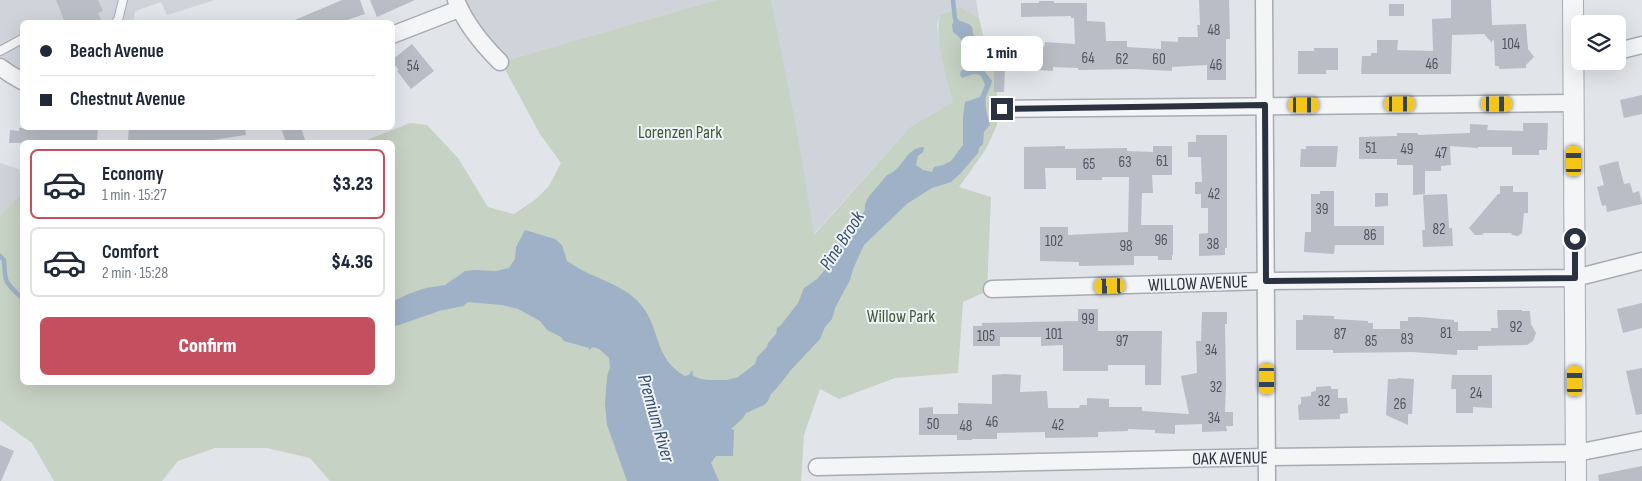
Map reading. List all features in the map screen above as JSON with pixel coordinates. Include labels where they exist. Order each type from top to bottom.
[{"type":"street","points":[[1264,0],[1267,481]]},
{"type":"street","points":[[1573,0],[1574,15]]},
{"type":"street","points":[[395,34],[458,4],[480,39],[500,62]]},
{"type":"street","points":[[1626,49],[1642,45]]},
{"type":"street","points":[[1576,70],[1574,103],[1576,481]]},
{"type":"street","points":[[1002,109],[1574,103]]},
{"type":"street","name":"WILLOW AVENUE","points":[[992,289],[1266,281],[1575,278],[1642,261]]},
{"type":"street","name":"OAK AVENUE","points":[[817,467],[1267,457],[1576,453],[1642,440]]},
{"type":"lane","points":[[118,20],[123,0]]},
{"type":"lane","points":[[0,51],[20,40]]},
{"type":"shaded area","points":[[0,0],[215,0],[167,15],[161,2],[135,11],[133,20],[20,20],[20,77],[0,68]]},
{"type":"shaded area","points":[[458,0],[716,0],[501,62]]},
{"type":"shaded area","points":[[771,0],[976,0],[979,18],[960,7],[940,15],[937,25],[943,62],[953,102],[910,127],[813,235],[796,125]]},
{"type":"shaded area","points":[[0,163],[20,169],[20,196],[0,215]]},
{"type":"green space","points":[[716,0],[771,0],[796,125],[814,235],[910,127],[953,102],[940,46],[940,15],[960,7],[979,18],[987,52],[997,79],[997,125],[986,149],[959,187],[991,197],[987,291],[963,302],[958,373],[895,378],[839,399],[820,389],[804,435],[801,481],[330,481],[310,458],[267,448],[215,448],[178,461],[162,481],[54,481],[32,443],[0,420],[0,215],[20,196],[20,385],[395,385],[395,140],[367,140],[410,123],[427,125],[458,158],[488,207],[514,214],[536,199],[549,186],[561,163],[540,134],[501,62]]},
{"type":"water","points":[[955,19],[972,27],[978,59],[992,81],[986,97],[986,111],[990,125],[984,132],[983,144],[979,148],[978,153],[951,182],[932,188],[908,203],[864,245],[850,280],[835,308],[832,319],[825,327],[820,339],[791,370],[771,394],[768,401],[764,405],[746,413],[731,429],[734,430],[733,456],[716,456],[711,463],[719,481],[627,481],[607,425],[605,404],[607,377],[610,367],[609,358],[599,349],[593,347],[589,350],[589,348],[564,341],[561,337],[547,330],[540,321],[518,309],[502,305],[468,302],[463,306],[439,311],[395,326],[395,300],[426,288],[445,285],[465,271],[496,271],[509,268],[515,259],[516,247],[525,230],[555,239],[562,245],[567,261],[632,296],[648,315],[668,361],[685,376],[689,375],[692,370],[693,376],[701,379],[727,380],[738,377],[755,364],[757,357],[776,334],[777,328],[798,303],[804,288],[817,279],[836,257],[832,249],[834,246],[845,241],[848,225],[861,221],[867,200],[887,175],[898,168],[910,153],[924,147],[923,152],[918,156],[916,165],[923,170],[932,172],[934,167],[951,161],[963,145],[965,102],[980,97],[985,85],[979,75],[974,74],[962,78],[960,75],[961,71],[969,71],[971,69],[967,48],[953,32],[952,25]]},
{"type":"building","points":[[56,0],[98,0],[103,11],[98,13],[101,20],[64,20]]},
{"type":"building","points":[[342,0],[360,0],[365,14],[347,20],[295,20]]},
{"type":"building","points":[[370,0],[415,0],[377,17]]},
{"type":"building","points":[[1199,0],[1229,0],[1230,39],[1226,39],[1226,80],[1207,80],[1207,65],[1172,67],[1172,71],[1135,69],[1078,70],[1078,68],[1053,67],[1053,71],[1039,70],[1039,68],[1005,67],[1004,92],[994,92],[994,49],[999,49],[999,46],[1044,47],[1045,42],[1075,44],[1074,18],[1071,18],[1071,16],[1021,17],[1021,3],[1054,1],[1054,3],[1087,3],[1087,21],[1105,22],[1106,41],[1127,41],[1127,47],[1161,49],[1161,41],[1178,42],[1178,37],[1198,37],[1197,25],[1200,25]]},
{"type":"building","points":[[1451,0],[1491,0],[1492,25],[1526,24],[1528,49],[1534,57],[1526,65],[1526,68],[1499,69],[1499,66],[1495,66],[1494,41],[1492,40],[1492,43],[1484,34],[1452,35],[1451,74],[1361,74],[1362,56],[1371,56],[1371,53],[1377,53],[1377,40],[1398,40],[1397,50],[1433,51],[1432,19],[1451,18]]},
{"type":"building","points":[[1389,4],[1404,4],[1404,16],[1389,16]]},
{"type":"building","points":[[412,44],[434,71],[411,89],[397,71],[399,70],[395,65],[395,58]]},
{"type":"building","points":[[1314,48],[1338,48],[1338,70],[1326,70],[1326,74],[1298,74],[1298,51],[1314,51]]},
{"type":"building","points":[[1642,95],[1642,114],[1624,118],[1620,100]]},
{"type":"building","points":[[1523,123],[1548,123],[1547,150],[1539,150],[1539,155],[1512,155],[1512,147],[1478,148],[1450,146],[1451,165],[1441,166],[1441,171],[1425,171],[1425,194],[1413,195],[1413,165],[1397,165],[1397,159],[1359,159],[1359,137],[1397,136],[1397,133],[1418,133],[1418,135],[1470,133],[1470,124],[1488,125],[1487,130],[1523,131]]},
{"type":"building","points":[[19,128],[20,130],[98,130],[97,140],[20,140],[20,143],[9,143],[10,130],[19,131]]},
{"type":"building","points":[[129,130],[245,130],[246,135],[213,140],[128,140]]},
{"type":"building","points":[[282,130],[302,130],[305,140],[285,140]]},
{"type":"building","points":[[1196,135],[1227,135],[1227,248],[1225,248],[1225,255],[1199,256],[1199,234],[1208,233],[1208,208],[1201,208],[1201,194],[1195,194],[1195,182],[1202,182],[1201,157],[1188,157],[1188,142],[1196,142]]},
{"type":"building","points":[[1065,146],[1065,149],[1127,148],[1127,151],[1153,152],[1153,146],[1172,146],[1172,175],[1152,175],[1153,193],[1142,193],[1141,225],[1173,225],[1172,260],[1158,260],[1158,256],[1134,256],[1134,265],[1079,266],[1079,262],[1040,261],[1040,227],[1068,227],[1068,235],[1128,232],[1129,177],[1102,177],[1102,180],[1076,180],[1076,168],[1045,168],[1046,189],[1024,189],[1024,147]]},
{"type":"building","points":[[1306,146],[1338,146],[1336,167],[1300,167],[1301,149],[1306,149]]},
{"type":"building","points":[[1618,161],[1624,184],[1630,183],[1633,193],[1639,191],[1642,204],[1607,212],[1606,205],[1602,206],[1597,187],[1604,185],[1599,166]]},
{"type":"building","points":[[1500,186],[1513,186],[1513,192],[1528,192],[1528,213],[1524,213],[1522,233],[1518,236],[1511,233],[1475,235],[1469,228],[1500,194]]},
{"type":"building","points":[[1320,191],[1334,191],[1334,226],[1384,226],[1384,245],[1335,245],[1334,254],[1304,252],[1305,232],[1311,232],[1311,194],[1320,194]]},
{"type":"building","points":[[1375,193],[1388,193],[1388,206],[1375,207]]},
{"type":"building","points":[[1447,194],[1449,228],[1452,228],[1453,246],[1423,247],[1422,230],[1425,230],[1423,195]]},
{"type":"building","points":[[1642,303],[1642,328],[1623,333],[1617,309]]},
{"type":"building","points":[[1078,309],[1098,309],[1098,331],[1162,331],[1161,385],[1145,385],[1145,365],[1108,365],[1108,371],[1063,371],[1063,345],[1041,346],[1041,337],[1000,337],[1000,346],[973,346],[973,326],[982,326],[982,323],[1078,321]]},
{"type":"building","points":[[1497,310],[1530,311],[1531,324],[1536,333],[1533,341],[1527,345],[1478,346],[1478,350],[1457,350],[1457,355],[1412,352],[1333,353],[1333,350],[1296,350],[1296,320],[1303,320],[1303,315],[1334,316],[1334,319],[1368,321],[1368,323],[1373,323],[1373,329],[1400,329],[1400,321],[1408,321],[1408,317],[1420,317],[1454,320],[1454,322],[1458,322],[1458,331],[1491,331],[1491,328],[1498,328]]},
{"type":"building","points":[[1202,312],[1227,312],[1227,324],[1225,324],[1225,412],[1233,412],[1233,426],[1226,426],[1227,431],[1202,432],[1202,424],[1175,425],[1175,434],[1155,433],[1155,430],[1128,429],[1128,431],[1098,432],[1098,437],[1045,438],[1045,432],[997,433],[997,439],[957,440],[957,435],[919,435],[919,408],[933,407],[933,414],[958,414],[958,403],[992,404],[992,375],[1021,375],[1020,392],[1047,391],[1048,408],[1079,408],[1080,405],[1087,405],[1087,398],[1109,399],[1109,407],[1142,407],[1142,411],[1189,414],[1181,376],[1197,373],[1196,341],[1201,341]]},
{"type":"building","points":[[1642,368],[1642,414],[1636,415],[1626,371]]},
{"type":"building","points":[[1452,375],[1492,375],[1492,408],[1473,407],[1473,413],[1456,413],[1456,389],[1451,389]]},
{"type":"building","points":[[1388,379],[1414,379],[1412,414],[1408,414],[1408,425],[1386,415]]},
{"type":"building","points":[[1331,386],[1331,389],[1338,389],[1338,398],[1347,398],[1348,413],[1340,414],[1340,419],[1299,420],[1298,405],[1301,404],[1301,397],[1311,396],[1311,392],[1316,391],[1316,387]]},
{"type":"building","points":[[0,445],[14,451],[1,481],[0,481]]},
{"type":"building","points":[[1642,466],[1642,481],[1599,481],[1598,475]]},
{"type":"waterway","name":"Pine Brook","points":[[953,0],[955,19],[958,23]]},
{"type":"waterway","name":"Premium River","points":[[0,256],[4,260],[7,282],[20,296]]},
{"type":"route","points":[[1002,109],[1265,105],[1266,281],[1575,278],[1575,239]]},
{"type":"park label","name":"Lorenzen Park","points":[[680,132]]},
{"type":"park label","name":"Willow Park","points":[[901,316]]}]
